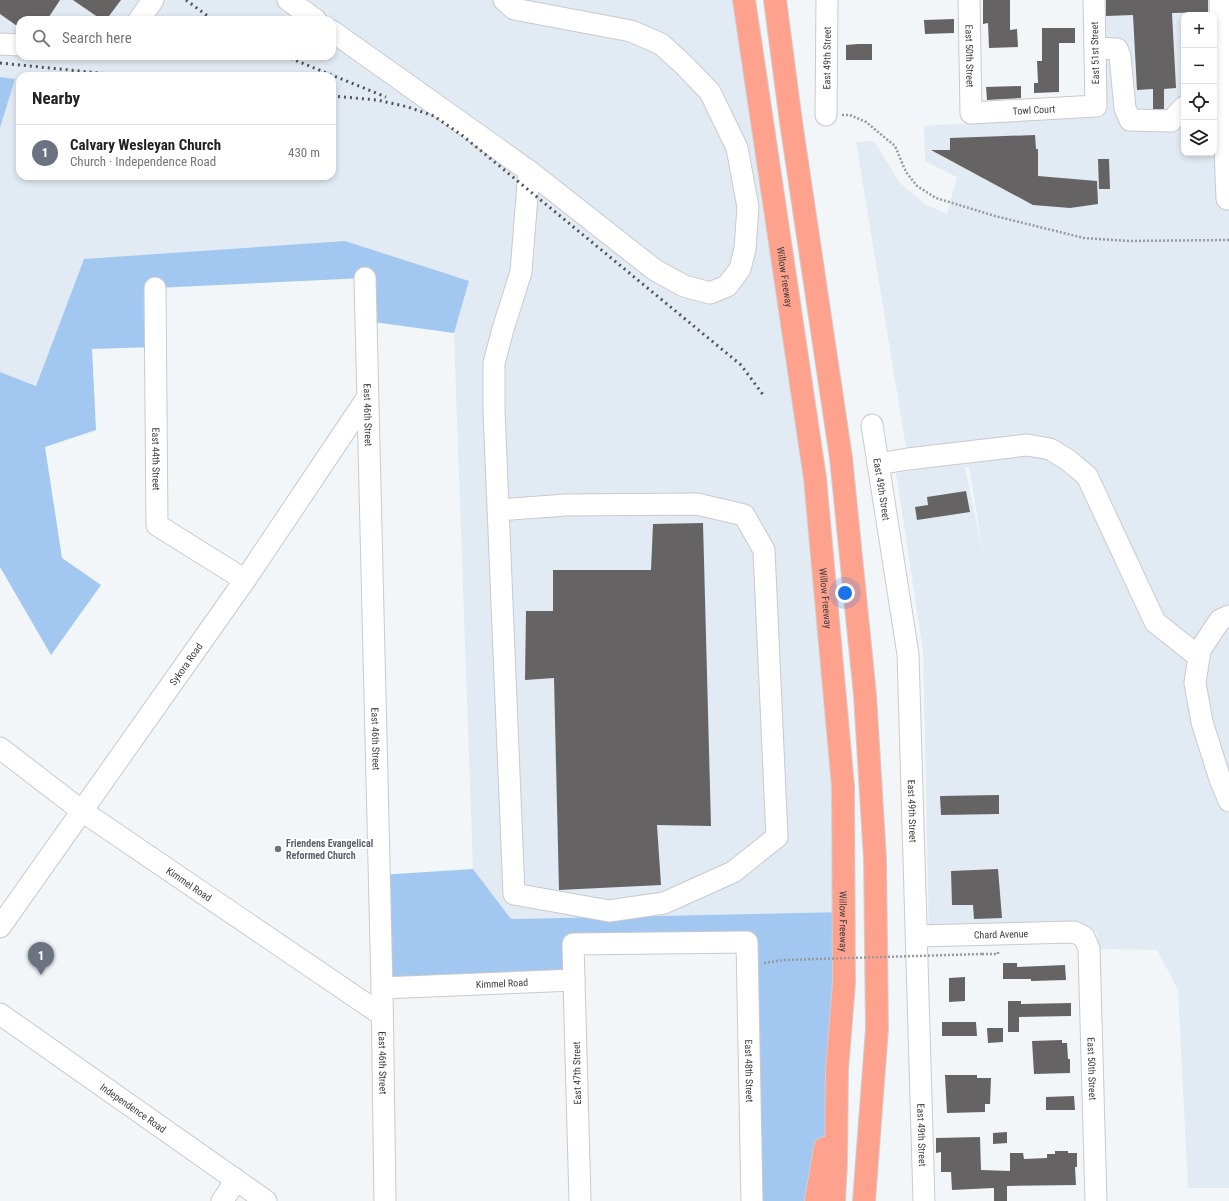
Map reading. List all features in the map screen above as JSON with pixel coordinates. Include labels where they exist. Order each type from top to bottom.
[{"type":"highway","name":"Willow Freeway","points":[[744,0],[815,478],[843,786],[844,983],[838,1070],[834,1201]]},
{"type":"highway","points":[[775,0],[791,122],[841,458],[865,695],[876,859],[877,1029],[864,1201]]},
{"type":"highway","points":[[816,1201],[838,1070]]},
{"type":"street","points":[[142,16],[153,0]]},
{"type":"street","points":[[288,0],[310,16]]},
{"type":"street","points":[[336,34],[529,171],[655,270],[684,286],[710,292],[727,286],[740,269],[745,249],[748,206],[737,148],[710,92],[661,44],[637,33],[514,8],[504,0]]},
{"type":"street","name":"East 49th Street","points":[[827,0],[833,116]]},
{"type":"street","name":"East 50th Street","points":[[969,0],[971,113]]},
{"type":"street","name":"East 51st Street","points":[[1094,0],[1096,106]]},
{"type":"street","points":[[1220,0],[1218,98],[1227,200]]},
{"type":"street","points":[[0,44],[16,45]]},
{"type":"street","points":[[1095,48],[1117,50],[1120,56],[1125,108],[1130,120],[1171,121],[1181,110]]},
{"type":"street","name":"Towl Court","points":[[971,113],[1096,106]]},
{"type":"street","points":[[498,510],[566,505],[697,504],[744,515],[764,550],[777,837],[733,872],[664,903],[609,911],[514,894],[498,510],[494,410],[494,363],[521,272],[529,171]]},
{"type":"street","name":"East 46th Street","points":[[365,278],[382,988],[385,1201]]},
{"type":"street","name":"East 44th Street","points":[[155,288],[157,525],[245,580]]},
{"type":"street","name":"Sykora Road","points":[[0,927],[245,580],[367,398]]},
{"type":"street","name":"East 49th Street","points":[[872,424],[908,654],[924,1201]]},
{"type":"street","points":[[878,464],[1027,446],[1050,449],[1068,460],[1087,476],[1155,622],[1198,657]]},
{"type":"street","points":[[1229,616],[1220,620],[1200,650],[1195,683],[1202,722],[1220,779],[1229,801]]},
{"type":"street","name":"Kimmel Road","points":[[0,748],[82,811],[382,1015]]},
{"type":"street","name":"Chard Avenue","points":[[917,936],[1074,932],[1084,937]]},
{"type":"street","name":"East 50th Street","points":[[1084,937],[1089,949],[1096,1201]]},
{"type":"street","name":"East 47th Street","points":[[580,1201],[573,944],[746,942]]},
{"type":"street","name":"East 48th Street","points":[[746,942],[752,1201]]},
{"type":"street","name":"Kimmel Road","points":[[382,988],[574,980]]},
{"type":"street","name":"Independence Road","points":[[0,1014],[266,1201]]},
{"type":"street","points":[[222,1201],[229,1191],[234,1178]]},
{"type":"path","points":[[833,116],[850,116],[866,122],[895,146],[906,172],[917,186],[936,198],[995,216],[1084,238],[1129,241],[1229,240]]},
{"type":"path","points":[[766,963],[784,960],[982,954]]},
{"type":"shaded area","points":[[0,0],[744,0],[815,478],[844,912],[511,919],[473,869],[454,333],[469,281],[84,259],[36,386],[0,372],[0,128],[15,79],[0,77]]},
{"type":"shaded area","points":[[1101,0],[1228,0],[1229,1188],[1188,1188],[1178,990],[1157,950],[1098,949],[1097,932],[929,936],[923,650],[896,473],[910,471],[856,142],[874,141],[900,183],[925,204],[947,214],[957,177],[925,161],[924,126],[1103,115]],"holes":[[[965,467],[969,467],[984,558]]]},
{"type":"shaded area","points":[[0,77],[15,79],[0,128]]},
{"type":"shaded area","points":[[345,241],[469,281],[454,333],[366,321],[365,278],[155,288],[155,347],[92,349],[96,430],[45,447],[62,558],[101,585],[51,655],[0,567],[0,372],[36,386],[84,259]]},
{"type":"shaded area","points":[[473,869],[511,919],[844,912],[837,1070],[816,1201],[752,1201],[746,942],[573,944],[574,980],[382,988],[379,875]]},
{"type":"building","points":[[0,0],[60,0],[50,16],[16,16],[16,25],[0,14]]},
{"type":"building","points":[[73,0],[121,0],[109,16],[96,16]]},
{"type":"building","points":[[983,0],[1010,0],[1010,30],[1017,29],[1018,47],[989,48],[988,23],[983,24]]},
{"type":"building","points":[[1106,0],[1208,0],[1208,12],[1172,13],[1176,88],[1164,89],[1164,109],[1153,109],[1153,89],[1137,90],[1133,15],[1106,16]]},
{"type":"building","points":[[954,19],[954,33],[925,34],[924,20]]},
{"type":"building","points":[[1042,28],[1075,28],[1075,43],[1059,43],[1059,92],[1034,93],[1034,83],[1038,83],[1037,61],[1042,61]]},
{"type":"building","points":[[872,44],[872,60],[846,60],[846,45]]},
{"type":"building","points":[[1021,86],[1021,98],[987,100],[986,87]]},
{"type":"building","points":[[1035,135],[1036,149],[1038,149],[1038,176],[1097,181],[1098,204],[1070,208],[1033,205],[931,150],[950,150],[950,138]]},
{"type":"building","points":[[1098,159],[1109,159],[1110,189],[1099,189]]},
{"type":"building","points":[[966,491],[970,512],[917,520],[915,507],[928,505],[927,497]]},
{"type":"building","points":[[703,523],[711,826],[657,825],[661,885],[559,890],[554,678],[525,680],[526,611],[553,611],[553,570],[651,570],[653,524]]},
{"type":"building","points":[[999,795],[999,814],[941,815],[940,796]]},
{"type":"building","points":[[998,869],[1002,918],[974,919],[973,905],[952,905],[951,871]]},
{"type":"building","points":[[1003,963],[1017,963],[1017,967],[1065,965],[1066,980],[1031,981],[1031,979],[1003,979]]},
{"type":"building","points":[[965,977],[965,1001],[949,1002],[949,978]]},
{"type":"building","points":[[1008,1001],[1021,1001],[1021,1004],[1071,1003],[1071,1016],[1019,1017],[1019,1032],[1008,1032]]},
{"type":"building","points":[[942,1022],[976,1022],[977,1036],[942,1036]]},
{"type":"building","points":[[987,1028],[1003,1028],[1003,1042],[988,1043]]},
{"type":"building","points":[[1062,1040],[1062,1043],[1067,1043],[1068,1059],[1070,1059],[1070,1073],[1034,1074],[1032,1041]]},
{"type":"building","points":[[945,1075],[977,1075],[977,1078],[991,1078],[990,1104],[985,1104],[985,1112],[947,1113]]},
{"type":"building","points":[[1074,1096],[1075,1110],[1046,1110],[1046,1097]]},
{"type":"building","points":[[1007,1132],[1007,1143],[993,1144],[993,1133]]},
{"type":"building","points":[[980,1137],[981,1170],[1010,1171],[1010,1153],[1023,1153],[1024,1159],[1047,1158],[1047,1154],[1055,1154],[1055,1151],[1077,1153],[1077,1167],[1075,1167],[1076,1185],[1007,1186],[1007,1201],[994,1201],[994,1188],[952,1190],[951,1172],[941,1172],[941,1152],[936,1153],[936,1138]]},
{"type":"railway","points":[[186,0],[208,16]]},
{"type":"railway","points":[[295,60],[324,72]]},
{"type":"railway","points":[[0,63],[89,72]]},
{"type":"railway","points":[[336,77],[386,97]]},
{"type":"railway","points":[[336,96],[377,100],[408,107],[434,116],[463,136],[741,365],[764,396]]},
{"type":"place","name":"Friendens Evangelical Reformed Church","points":[[278,849]]},
{"type":"place","name":"Calvary Wesleyan Church","points":[[41,975]]}]
